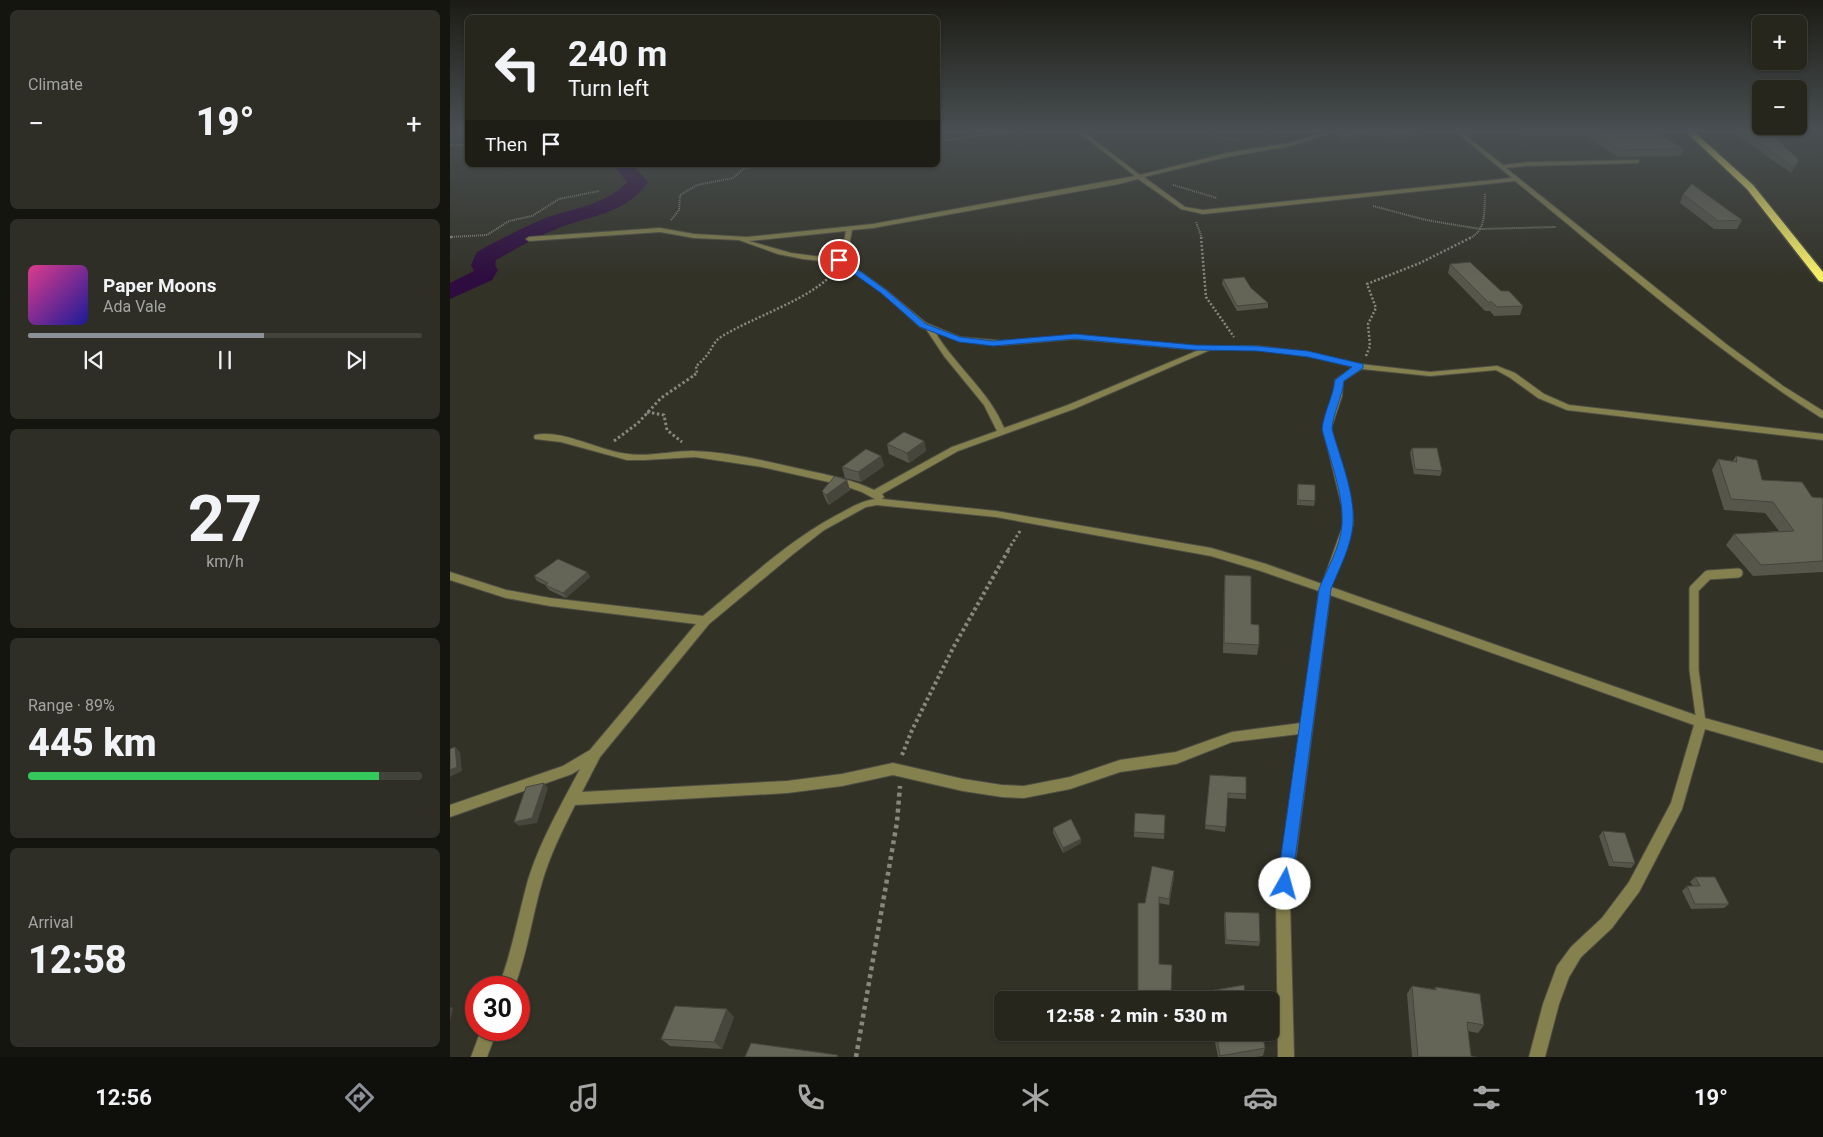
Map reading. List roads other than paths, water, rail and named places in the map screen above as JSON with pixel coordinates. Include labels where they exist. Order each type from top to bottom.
[{"type":"highway","points":[[1742,179],[1750,187],[1823,280]]},
{"type":"street","points":[[529,239],[660,230],[694,236],[739,238],[848,228],[1065,193],[1135,179]]},
{"type":"street","points":[[1144,179],[1183,208],[1211,212],[1513,179]]},
{"type":"street","points":[[1515,179],[1579,228],[1723,346],[1780,388],[1823,415]]},
{"type":"street","points":[[839,261],[839,258],[845,252],[848,228]]},
{"type":"street","points":[[739,238],[767,249],[839,261],[871,281],[923,325],[959,339],[993,343],[1075,337],[1210,348],[1252,348],[1308,354],[1360,366],[1430,374],[1497,368],[1512,374],[1541,396],[1567,407],[1823,437]]},
{"type":"street","points":[[929,328],[941,348],[964,373],[984,402],[996,414],[1002,433]]},
{"type":"street","points":[[874,494],[943,454],[1071,407],[1210,348]]},
{"type":"street","points":[[1286,1057],[1283,901],[1325,589],[1348,525],[1348,514],[1327,423],[1338,396],[1340,380],[1360,366]]},
{"type":"street","points":[[538,437],[565,439],[600,451],[641,458],[696,454],[813,475],[855,485],[874,494],[885,502]]},
{"type":"street","points":[[511,976],[536,879],[551,839],[595,753],[705,621],[727,601],[820,528],[864,504],[885,502],[996,514],[1211,552],[1325,589],[1702,722],[1823,757]]},
{"type":"street","points":[[450,576],[506,594],[550,602],[705,621]]},
{"type":"street","points":[[1537,1057],[1550,1004],[1563,972],[1576,952],[1607,923],[1634,887],[1677,805],[1702,722]]},
{"type":"street","points":[[572,799],[787,787],[814,781],[842,780],[881,770],[900,770],[963,785],[1002,791],[1024,792],[1070,783],[1120,766],[1176,758],[1232,737],[1306,728]]},
{"type":"street","points":[[450,810],[567,770],[595,753]]},
{"type":"street","points":[[478,1057],[485,1041]]},
{"type":"lane","points":[[1702,722],[1694,670],[1694,589],[1708,575],[1738,573]]},
{"type":"waterway","points":[[450,292],[484,275],[486,270],[483,265],[485,257],[531,232],[572,216],[612,204],[630,192],[638,182],[635,179]]}]
